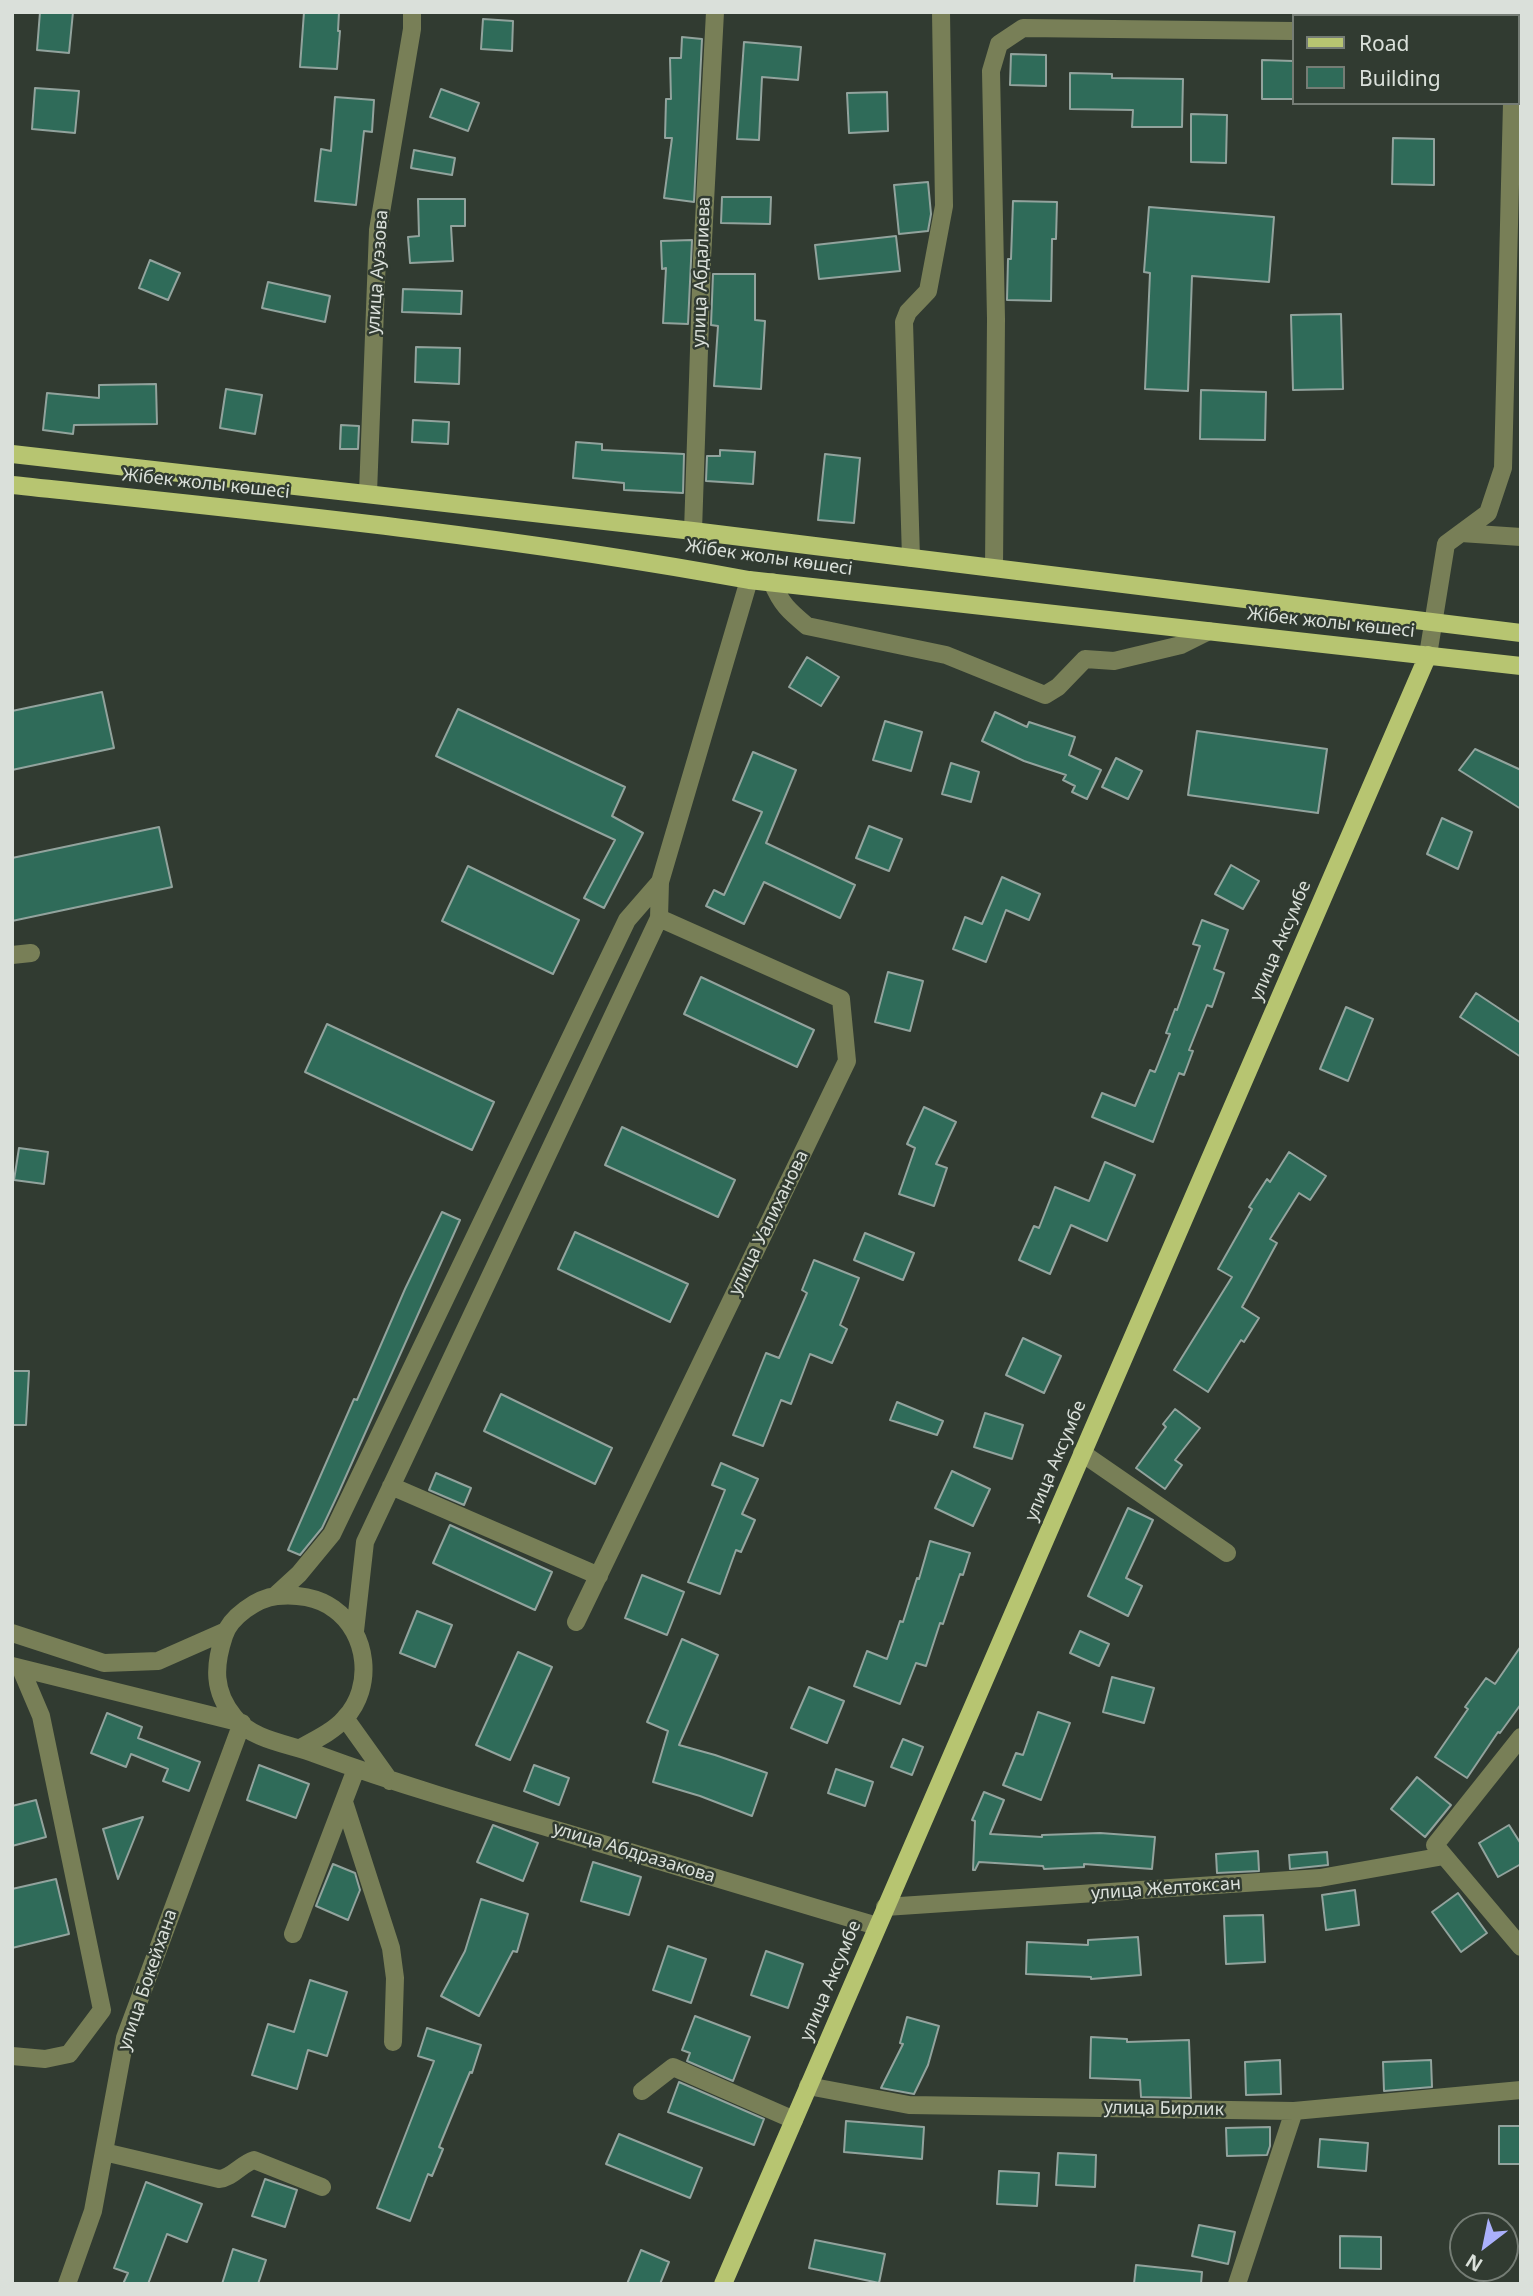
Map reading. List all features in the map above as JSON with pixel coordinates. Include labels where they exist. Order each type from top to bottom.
[{"type":"main road","name":"Жібек жолы көшесі","points":[[12,454],[693,531],[1521,633]]},
{"type":"main road","name":"Жібек жолы көшесі","points":[[12,485],[366,522],[692,569],[748,580],[1521,666]]},
{"type":"main road","name":"улица Аксумбе","points":[[723,2284],[1428,655]]},
{"type":"street","name":"улица Ауэзова","points":[[368,493],[378,230],[412,29],[412,12]]},
{"type":"street","name":"улица Абдалиева","points":[[693,531],[702,259],[715,12]]},
{"type":"street","points":[[911,558],[904,322],[908,312],[928,291],[944,206],[941,12]]},
{"type":"street","points":[[994,568],[996,319],[991,71],[999,44],[1023,28],[1292,31]]},
{"type":"street","points":[[1428,655],[1446,544],[1488,513],[1503,468],[1507,230],[1516,200],[1512,105]]},
{"type":"street","points":[[1461,533],[1521,537]]},
{"type":"street","points":[[660,882],[627,920],[332,1534],[299,1574],[275,1596],[246,1608],[226,1631],[216,1660],[219,1691],[234,1718],[260,1736],[300,1748],[345,1718],[361,1692],[364,1661],[355,1632],[365,1542],[659,918],[660,882],[748,580]]},
{"type":"street","points":[[772,582],[780,601],[807,626],[946,655],[1045,695],[1058,687],[1084,659],[1114,661],[1181,645],[1209,631]]},
{"type":"street","name":"улица Уалиханова","points":[[576,1622],[847,1062],[841,999],[659,918]]},
{"type":"street","points":[[12,955],[31,953]]},
{"type":"street","points":[[1082,1453],[1227,1553]]},
{"type":"street","points":[[391,1486],[599,1576]]},
{"type":"street","points":[[275,1596],[306,1596],[315,1600],[334,1609],[355,1632]]},
{"type":"street","points":[[12,1633],[104,1663],[158,1661],[226,1631]]},
{"type":"street","points":[[17,1668],[242,1723]]},
{"type":"street","points":[[12,2056],[44,2059],[69,2054],[102,2010],[41,1716],[17,1668]]},
{"type":"street","points":[[345,1718],[390,1781]]},
{"type":"street","name":"улица Бокейхана","points":[[67,2284],[93,2211],[125,2038],[242,1723]]},
{"type":"street","points":[[1521,1737],[1435,1845],[1521,1947]]},
{"type":"street","name":"улица Абдразакова","points":[[300,1748],[390,1781],[877,1926]]},
{"type":"street","points":[[293,1934],[356,1769]]},
{"type":"street","points":[[344,1802],[391,1948],[395,1978],[393,2042]]},
{"type":"street","name":"улица Желтоксан","points":[[885,1907],[1320,1878],[1444,1856]]},
{"type":"street","points":[[642,2091],[673,2067],[793,2120]]},
{"type":"street","name":"улица Бирлик","points":[[808,2086],[909,2105],[1294,2111],[1521,2090]]},
{"type":"street","points":[[1237,2284],[1294,2111]]},
{"type":"street","points":[[104,2151],[219,2179],[226,2178],[244,2163],[254,2160],[322,2187]]},
{"type":"building","points":[[40,12],[73,12],[69,53],[37,50]]},
{"type":"building","points":[[304,12],[339,12],[337,69],[300,67]]},
{"type":"building","points":[[483,19],[513,21],[512,51],[481,49]]},
{"type":"building","points":[[682,37],[702,39],[694,202],[664,198],[672,138],[665,138],[666,99],[671,99],[670,58],[681,58]]},
{"type":"building","points":[[744,42],[801,47],[798,80],[762,77],[759,140],[737,139]]},
{"type":"building","points":[[1011,54],[1046,55],[1046,86],[1010,85]]},
{"type":"building","points":[[1262,60],[1292,61],[1292,99],[1262,99]]},
{"type":"building","points":[[1070,73],[1112,74],[1112,78],[1183,79],[1182,127],[1132,127],[1133,110],[1070,109]]},
{"type":"building","points":[[35,88],[79,91],[75,133],[32,129]]},
{"type":"building","points":[[441,89],[479,103],[468,131],[430,117]]},
{"type":"building","points":[[887,92],[888,131],[849,133],[847,93]]},
{"type":"building","points":[[335,97],[374,100],[372,132],[364,131],[356,205],[315,201],[321,149],[331,151]]},
{"type":"building","points":[[1191,114],[1227,115],[1226,163],[1191,162]]},
{"type":"building","points":[[1393,138],[1434,139],[1434,185],[1392,184]]},
{"type":"building","points":[[414,150],[455,158],[452,175],[411,168]]},
{"type":"building","points":[[928,182],[931,214],[928,231],[899,234],[894,185]]},
{"type":"building","points":[[722,197],[771,197],[770,224],[721,223]]},
{"type":"building","points":[[418,199],[465,199],[465,226],[451,226],[453,261],[410,263],[408,237],[419,236]]},
{"type":"building","points":[[1013,201],[1057,202],[1056,239],[1052,239],[1051,301],[1007,300]]},
{"type":"building","points":[[1149,207],[1274,217],[1269,282],[1192,276],[1188,391],[1145,389],[1150,273],[1144,272]]},
{"type":"building","points":[[896,236],[900,271],[819,279],[815,245]]},
{"type":"building","points":[[692,240],[688,324],[663,323],[666,268],[662,269],[661,241]]},
{"type":"building","points":[[150,260],[180,273],[168,300],[139,288]]},
{"type":"building","points":[[713,274],[755,274],[755,320],[765,321],[761,389],[714,386],[718,326],[711,325]]},
{"type":"building","points":[[268,282],[330,296],[325,322],[262,308]]},
{"type":"building","points":[[403,289],[462,291],[461,314],[402,312]]},
{"type":"building","points":[[1341,314],[1343,389],[1293,390],[1291,315]]},
{"type":"building","points":[[416,347],[460,348],[459,384],[415,382]]},
{"type":"building","points":[[156,384],[157,424],[74,425],[73,434],[43,430],[47,393],[99,398],[99,385]]},
{"type":"building","points":[[226,389],[262,395],[255,434],[220,428]]},
{"type":"building","points":[[1201,390],[1266,392],[1265,440],[1200,439]]},
{"type":"building","points":[[413,420],[449,422],[448,444],[412,442]]},
{"type":"building","points":[[341,425],[359,426],[358,449],[340,449]]},
{"type":"building","points":[[576,442],[602,444],[602,450],[684,454],[683,493],[624,490],[624,483],[573,478]]},
{"type":"building","points":[[720,450],[755,452],[753,484],[706,481],[707,456],[720,456]]},
{"type":"building","points":[[825,454],[860,458],[854,523],[818,520]]},
{"type":"building","points":[[807,657],[839,677],[821,706],[789,687]]},
{"type":"building","points":[[102,692],[114,748],[12,770],[12,711]]},
{"type":"building","points":[[458,709],[625,787],[612,816],[643,833],[604,908],[584,898],[615,840],[436,756]]},
{"type":"building","points":[[995,712],[1027,727],[1029,722],[1075,737],[1069,755],[1101,770],[1087,799],[1072,792],[1075,786],[1063,780],[1066,775],[1024,761],[982,741]]},
{"type":"building","points":[[885,721],[922,732],[911,771],[873,760]]},
{"type":"building","points":[[1197,731],[1327,749],[1318,813],[1188,795]]},
{"type":"building","points":[[1475,749],[1521,770],[1521,809],[1459,770]]},
{"type":"building","points":[[753,752],[796,770],[766,843],[855,885],[840,918],[764,882],[744,924],[706,906],[714,890],[724,895],[762,812],[733,800]]},
{"type":"building","points":[[1116,758],[1142,771],[1128,799],[1102,787]]},
{"type":"building","points":[[951,763],[979,772],[971,802],[942,794]]},
{"type":"building","points":[[1442,818],[1472,832],[1458,869],[1427,854]]},
{"type":"building","points":[[869,826],[902,839],[889,871],[856,858]]},
{"type":"building","points":[[159,827],[172,887],[12,921],[12,858]]},
{"type":"building","points":[[1231,865],[1259,881],[1243,909],[1215,894]]},
{"type":"building","points":[[468,866],[579,920],[553,974],[442,921]]},
{"type":"building","points":[[1002,877],[1040,894],[1029,920],[1006,910],[986,962],[953,949],[965,917],[982,924]]},
{"type":"building","points":[[1202,920],[1228,930],[1214,969],[1224,973],[1212,1007],[1207,1005],[1189,1050],[1193,1051],[1184,1075],[1179,1073],[1153,1142],[1092,1117],[1102,1093],[1135,1106],[1150,1070],[1155,1072],[1170,1034],[1166,1033],[1200,946],[1193,944]]},
{"type":"building","points":[[888,972],[923,981],[910,1031],[875,1022]]},
{"type":"building","points":[[701,977],[814,1030],[797,1067],[684,1014]]},
{"type":"building","points":[[1476,993],[1521,1023],[1521,1057],[1460,1017]]},
{"type":"building","points":[[1346,1007],[1373,1019],[1348,1081],[1320,1069]]},
{"type":"building","points":[[327,1024],[494,1102],[472,1150],[305,1072]]},
{"type":"building","points":[[924,1107],[956,1122],[936,1164],[947,1168],[934,1206],[899,1194],[915,1148],[907,1144]]},
{"type":"building","points":[[622,1127],[735,1180],[718,1217],[605,1165]]},
{"type":"building","points":[[19,1148],[48,1152],[44,1184],[14,1180]]},
{"type":"building","points":[[1289,1152],[1326,1176],[1310,1200],[1299,1193],[1270,1239],[1277,1243],[1242,1307],[1259,1318],[1244,1342],[1241,1340],[1208,1392],[1174,1370],[1232,1277],[1218,1269],[1252,1209],[1249,1207],[1267,1179],[1270,1182]]},
{"type":"building","points":[[1105,1162],[1135,1175],[1107,1241],[1071,1225],[1050,1274],[1019,1260],[1034,1226],[1039,1228],[1055,1187],[1089,1201]]},
{"type":"building","points":[[442,1212],[460,1220],[338,1494],[322,1528],[300,1555],[288,1550],[354,1399],[357,1400]]},
{"type":"building","points":[[575,1232],[688,1284],[670,1322],[558,1269]]},
{"type":"building","points":[[865,1233],[914,1253],[903,1280],[854,1260]]},
{"type":"building","points":[[814,1260],[859,1278],[840,1325],[847,1329],[832,1363],[810,1354],[791,1404],[781,1400],[763,1446],[733,1435],[766,1353],[779,1358],[807,1293],[802,1290]]},
{"type":"building","points":[[1023,1338],[1061,1356],[1044,1393],[1006,1375]]},
{"type":"building","points":[[12,1371],[29,1371],[26,1425],[12,1425]]},
{"type":"building","points":[[501,1394],[612,1448],[595,1484],[484,1431]]},
{"type":"building","points":[[897,1402],[943,1421],[937,1435],[890,1420]]},
{"type":"building","points":[[1175,1409],[1200,1428],[1175,1460],[1182,1465],[1165,1489],[1136,1468],[1166,1427],[1163,1424]]},
{"type":"building","points":[[985,1413],[1023,1425],[1012,1459],[974,1447]]},
{"type":"building","points":[[721,1463],[758,1479],[742,1514],[755,1520],[741,1552],[736,1550],[720,1594],[688,1582],[725,1490],[712,1485]]},
{"type":"building","points":[[952,1471],[990,1489],[973,1526],[935,1508]]},
{"type":"building","points":[[436,1473],[471,1488],[464,1505],[429,1490]]},
{"type":"building","points":[[1128,1508],[1153,1520],[1126,1578],[1142,1586],[1128,1616],[1088,1596]]},
{"type":"building","points":[[450,1525],[552,1572],[535,1610],[433,1563]]},
{"type":"building","points":[[930,1541],[970,1553],[943,1624],[940,1623],[926,1666],[916,1663],[900,1704],[854,1686],[867,1651],[887,1659],[900,1621],[903,1622],[917,1578],[919,1579]]},
{"type":"building","points":[[642,1575],[684,1592],[667,1635],[625,1618]]},
{"type":"building","points":[[417,1611],[452,1625],[435,1667],[400,1653]]},
{"type":"building","points":[[1080,1631],[1109,1644],[1099,1666],[1070,1653]]},
{"type":"building","points":[[682,1639],[718,1655],[679,1745],[767,1773],[752,1816],[653,1782],[668,1731],[647,1722]]},
{"type":"building","points":[[1521,1646],[1521,1704],[1467,1778],[1435,1757],[1486,1678],[1495,1684]]},
{"type":"building","points":[[518,1652],[552,1667],[510,1760],[476,1745]]},
{"type":"building","points":[[1112,1677],[1154,1688],[1144,1723],[1103,1712]]},
{"type":"building","points":[[809,1687],[844,1701],[827,1743],[791,1728]]},
{"type":"building","points":[[1038,1712],[1070,1723],[1041,1800],[1003,1785],[1016,1753],[1023,1755]]},
{"type":"building","points":[[107,1713],[142,1727],[138,1738],[200,1762],[189,1791],[163,1781],[168,1769],[131,1754],[126,1767],[91,1753]]},
{"type":"building","points":[[903,1739],[923,1747],[912,1775],[891,1767]]},
{"type":"building","points":[[259,1765],[309,1784],[296,1818],[247,1800]]},
{"type":"building","points":[[534,1765],[569,1778],[559,1805],[524,1791]]},
{"type":"building","points":[[836,1769],[873,1782],[865,1806],[828,1793]]},
{"type":"building","points":[[1417,1777],[1451,1805],[1425,1837],[1391,1809]]},
{"type":"building","points":[[984,1792],[1004,1800],[990,1834],[1042,1837],[1100,1833],[1155,1837],[1152,1869],[1084,1864],[1084,1867],[1044,1869],[1043,1866],[979,1862],[973,1870],[975,1821],[972,1820]]},
{"type":"building","points":[[36,1800],[46,1837],[12,1846],[12,1806]]},
{"type":"building","points":[[143,1817],[118,1879],[103,1829]]},
{"type":"building","points":[[493,1825],[538,1843],[523,1881],[477,1862]]},
{"type":"building","points":[[1509,1825],[1521,1844],[1521,1864],[1498,1877],[1479,1843]]},
{"type":"building","points":[[1258,1851],[1259,1871],[1217,1873],[1216,1854]]},
{"type":"building","points":[[1327,1852],[1328,1865],[1290,1869],[1289,1855]]},
{"type":"building","points":[[593,1862],[641,1877],[629,1915],[581,1901]]},
{"type":"building","points":[[333,1864],[355,1873],[360,1890],[348,1920],[316,1906]]},
{"type":"building","points":[[56,1879],[69,1934],[12,1948],[12,1889]]},
{"type":"building","points":[[1355,1890],[1359,1925],[1326,1930],[1322,1895]]},
{"type":"building","points":[[1458,1893],[1487,1933],[1461,1952],[1432,1912]]},
{"type":"building","points":[[481,1899],[528,1914],[517,1952],[513,1951],[479,2016],[441,1996],[465,1951]]},
{"type":"building","points":[[1263,1915],[1265,1962],[1226,1964],[1224,1916]]},
{"type":"building","points":[[1138,1937],[1141,1975],[1091,1979],[1026,1974],[1027,1942],[1088,1945],[1088,1940]]},
{"type":"building","points":[[668,1946],[706,1959],[691,2003],[653,1990]]},
{"type":"building","points":[[766,1951],[803,1964],[788,2008],[751,1995]]},
{"type":"building","points":[[310,1980],[347,1992],[327,2056],[308,2050],[297,2089],[252,2075],[268,2024],[294,2032]]},
{"type":"building","points":[[695,2016],[750,2037],[733,2081],[687,2061],[690,2053],[682,2050]]},
{"type":"building","points":[[907,2017],[939,2026],[928,2065],[914,2094],[881,2088],[903,2044],[900,2043]]},
{"type":"building","points":[[427,2028],[481,2045],[472,2073],[470,2072],[439,2147],[443,2149],[432,2176],[428,2174],[410,2221],[377,2208],[434,2061],[418,2056]]},
{"type":"building","points":[[1091,2037],[1127,2039],[1127,2042],[1189,2040],[1191,2098],[1141,2097],[1140,2080],[1090,2078]]},
{"type":"building","points":[[1280,2060],[1281,2094],[1246,2095],[1245,2062]]},
{"type":"building","points":[[1431,2060],[1432,2087],[1384,2091],[1383,2062]]},
{"type":"building","points":[[679,2082],[764,2119],[754,2145],[668,2112]]},
{"type":"building","points":[[846,2121],[924,2127],[922,2159],[844,2152]]},
{"type":"building","points":[[1499,2126],[1521,2126],[1521,2164],[1499,2164]]},
{"type":"building","points":[[1270,2127],[1267,2155],[1227,2156],[1226,2128]]},
{"type":"building","points":[[619,2134],[702,2168],[690,2198],[606,2164]]},
{"type":"building","points":[[1320,2139],[1368,2143],[1366,2171],[1318,2167]]},
{"type":"building","points":[[1058,2153],[1096,2155],[1095,2187],[1056,2185]]},
{"type":"building","points":[[999,2171],[1039,2173],[1037,2206],[997,2204]]},
{"type":"building","points":[[265,2179],[297,2190],[285,2227],[252,2216]]},
{"type":"building","points":[[146,2182],[202,2204],[187,2242],[167,2234],[148,2284],[123,2284],[128,2273],[114,2268]]},
{"type":"building","points":[[1199,2225],[1235,2232],[1228,2264],[1192,2256]]},
{"type":"building","points":[[1340,2236],[1381,2237],[1381,2269],[1340,2268]]},
{"type":"building","points":[[815,2240],[885,2254],[879,2283],[809,2268]]},
{"type":"building","points":[[233,2249],[266,2260],[258,2284],[222,2284]]},
{"type":"building","points":[[641,2250],[669,2262],[660,2284],[627,2284]]},
{"type":"building","points":[[1136,2265],[1202,2272],[1201,2284],[1134,2284]]}]
